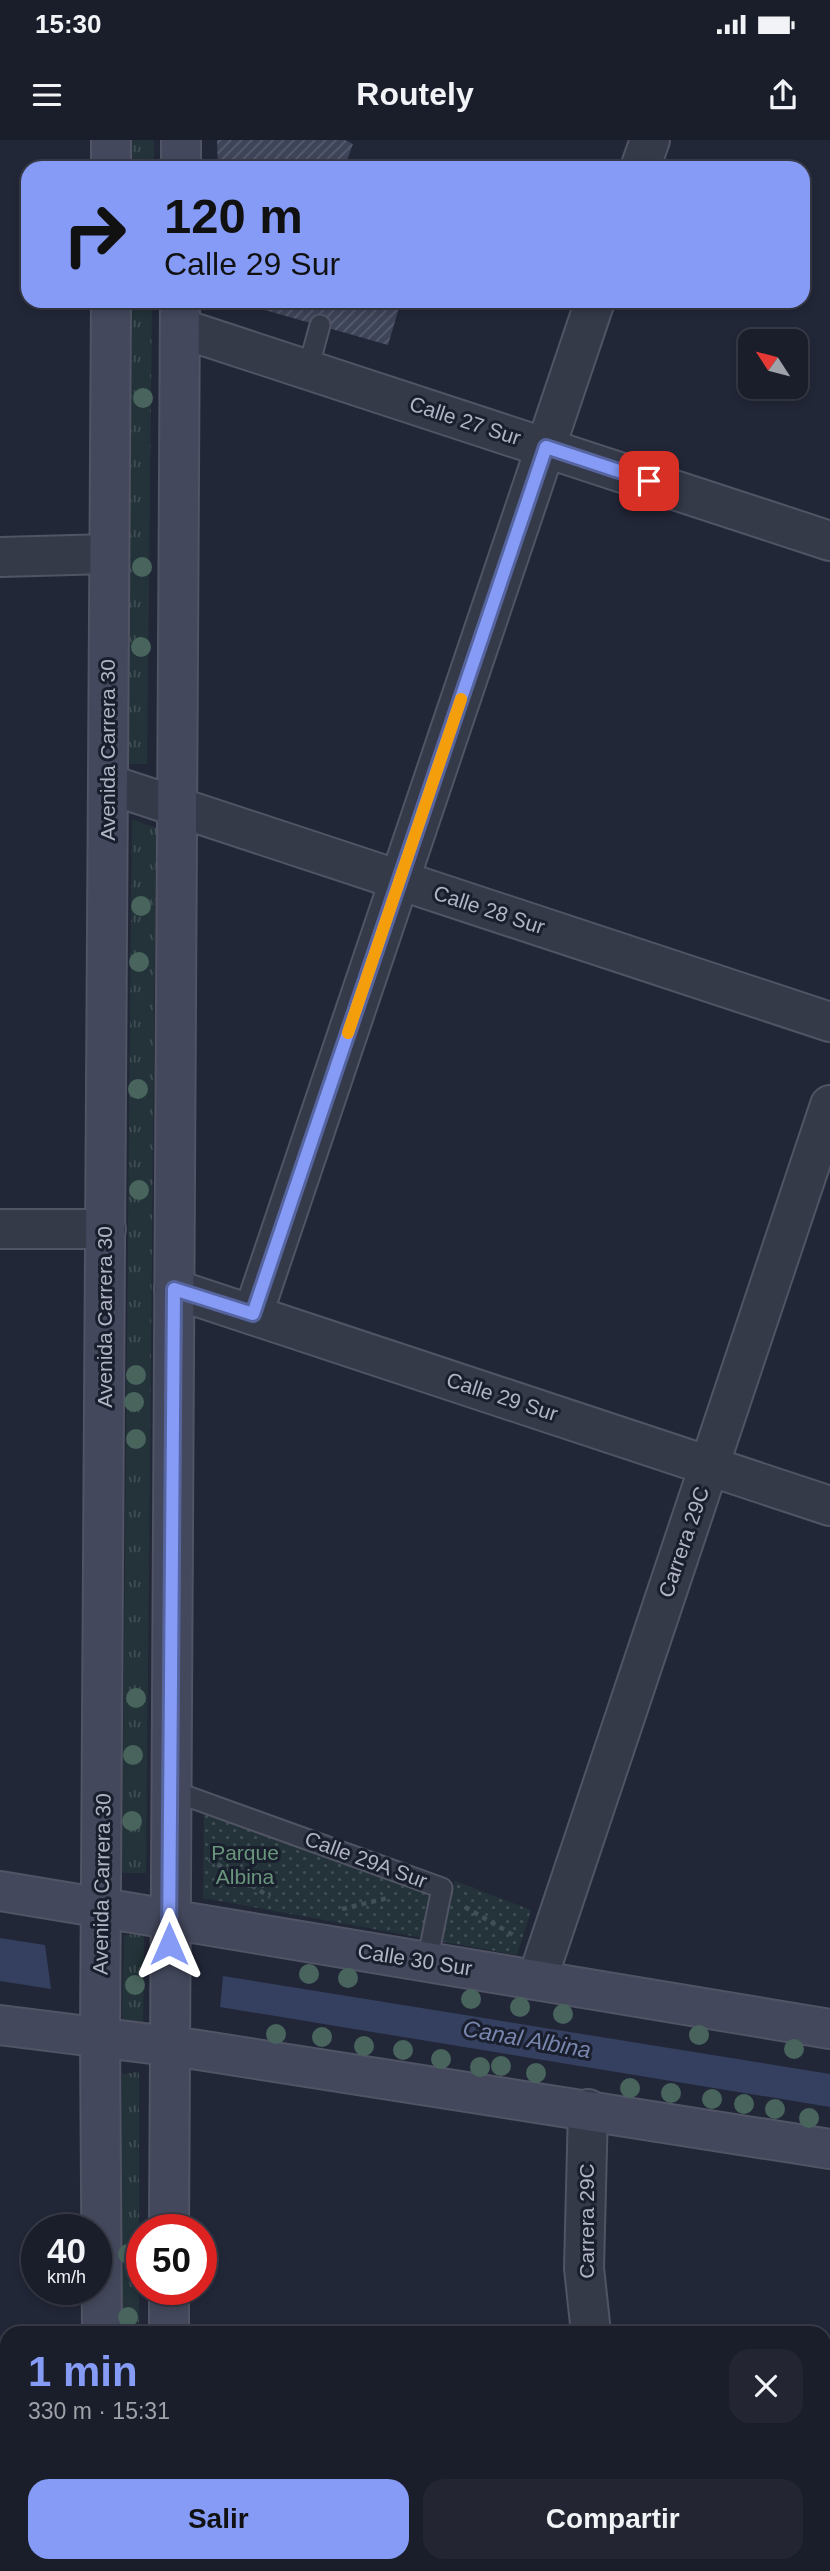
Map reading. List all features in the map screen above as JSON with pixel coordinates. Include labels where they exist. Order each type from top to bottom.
[{"type":"main road","points":[[111,140],[111,161]]},
{"type":"main road","points":[[181,140],[181,161]]},
{"type":"main road","name":"Avenida Carrera 30","points":[[102,2326],[100,2039],[111,308]]},
{"type":"main road","points":[[169,2214],[180,314]]},
{"type":"main road","name":"Calle 30 Sur","points":[[0,1891],[426,1962],[541,1966],[830,2029]]},
{"type":"main road","points":[[0,2025],[168,2046],[830,2148]]},
{"type":"main road","points":[[169,2305],[169,2326]]},
{"type":"street","points":[[642,161],[650,140]]},
{"type":"street","points":[[253,1314],[593,308]]},
{"type":"street","name":"Calle 27 Sur","points":[[180,314],[308,369],[830,541]]},
{"type":"street","points":[[0,557],[109,554]]},
{"type":"street","name":"Calle 28 Sur","points":[[108,784],[830,1022]]},
{"type":"street","name":"Carrera 29C","points":[[541,1966],[830,1105]]},
{"type":"street","points":[[0,1229],[106,1229]]},
{"type":"street","name":"Calle 29 Sur","points":[[174,1289],[830,1506]]},
{"type":"street","name":"Carrera 29C","points":[[587,2109],[584,2269],[591,2326]]},
{"type":"lane","points":[[308,369],[320,326]]},
{"type":"lane","name":"Calle 29A Sur","points":[[170,1790],[441,1894]]},
{"type":"lane","points":[[426,1962],[441,1894]]},
{"type":"path","points":[[203,1856],[282,1905]]},
{"type":"path","points":[[336,1910],[388,1898],[441,1894],[512,1933],[528,1947],[541,1966]]},
{"type":"green space","points":[[132,140],[154,140],[154,161],[132,161]]},
{"type":"green space","points":[[131,308],[152,308],[147,764],[125,764]]},
{"type":"green space","points":[[132,819],[156,828],[146,1873],[122,1873]]},
{"type":"green space","name":"Parque Albina","points":[[204,1809],[451,1896],[455,1881],[531,1910],[517,1955],[203,1898]]},
{"type":"green space","points":[[144,1934],[143,2028],[122,2026],[124,1935]]},
{"type":"green space","points":[[139,2072],[139,2214],[126,2214],[126,2305],[139,2305],[139,2326],[120,2326],[122,2074]]},
{"type":"water","points":[[0,1938],[45,1945],[51,1989],[0,1981]]},
{"type":"water","name":"Canal Albina","points":[[223,1976],[830,2074],[830,2107],[220,2007]]},
{"type":"building","points":[[217,140],[345,140],[353,144],[347,161],[218,161]]},
{"type":"building","points":[[258,308],[399,308],[388,345]]},
{"type":"slow traffic","points":[[348,1033],[461,699]]},
{"type":"route","points":[[169,1944],[174,1289],[253,1314],[546,447],[649,481]]}]
